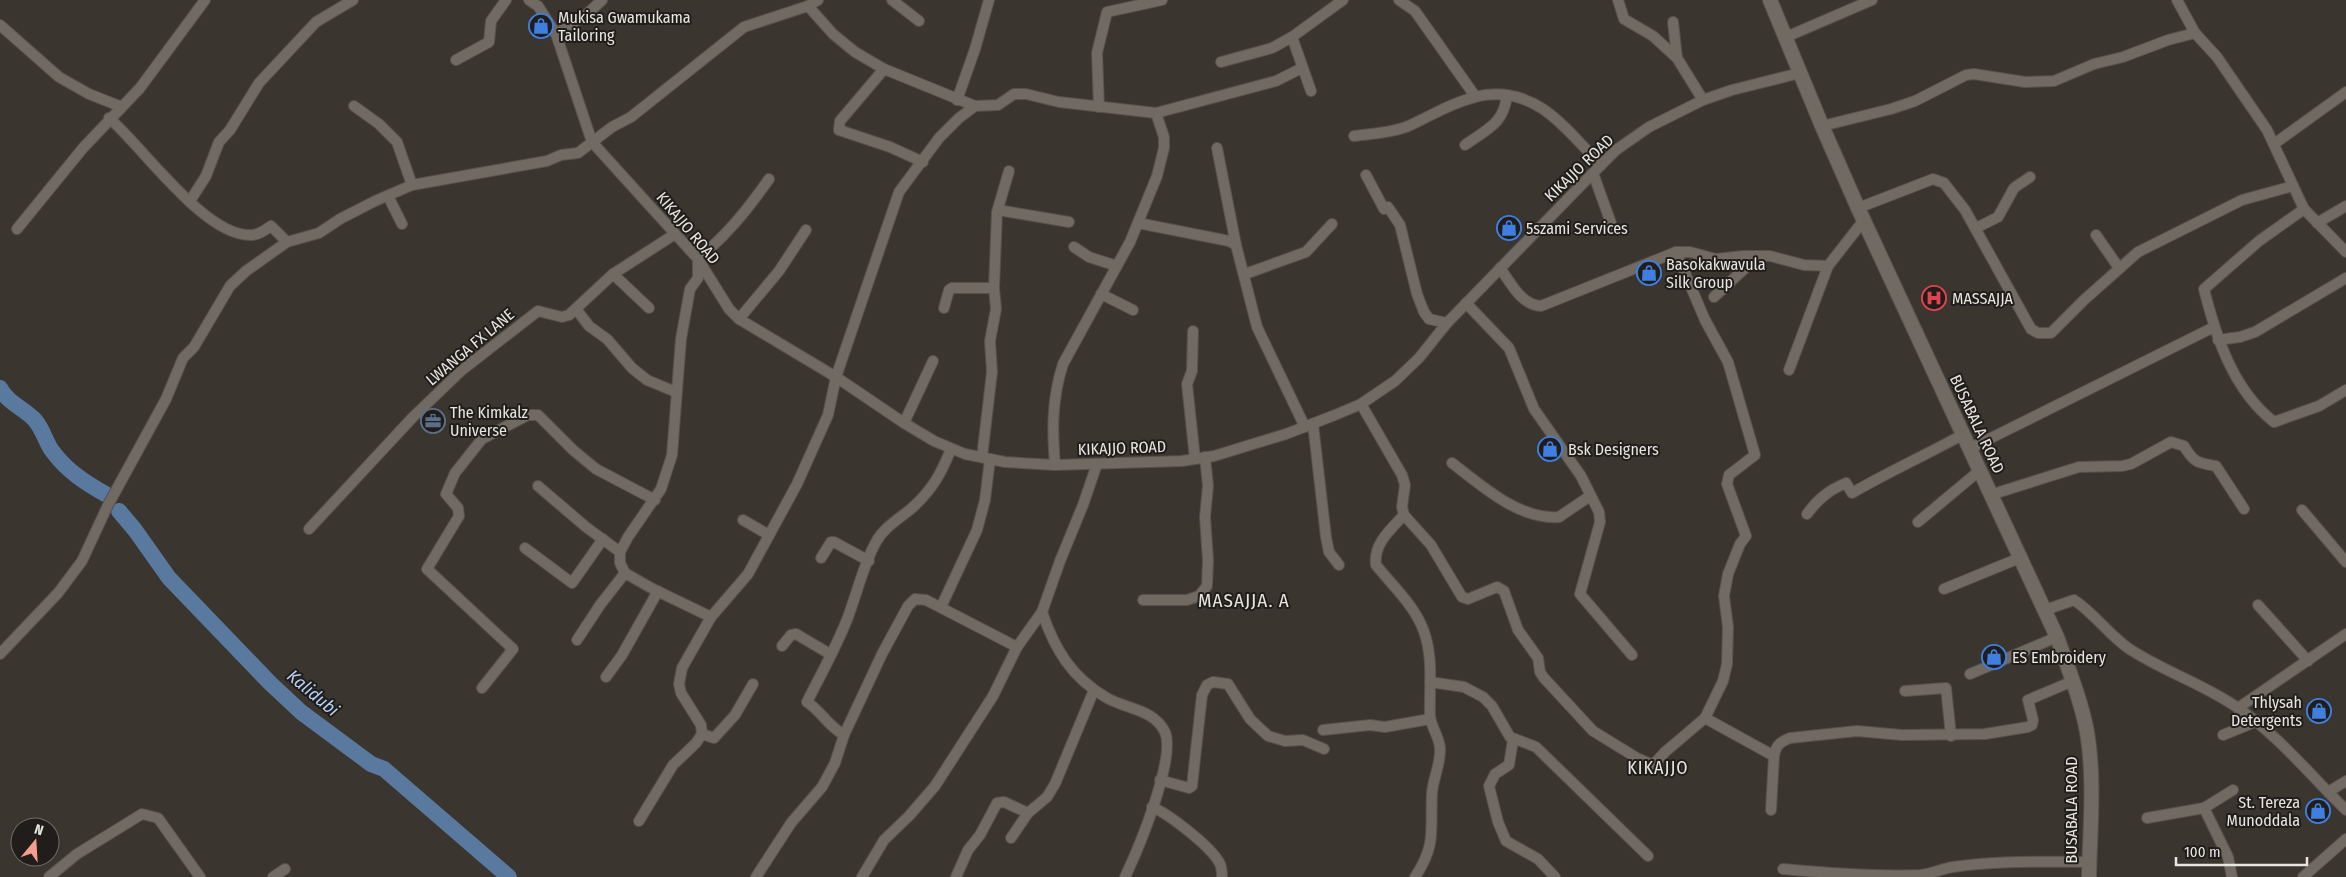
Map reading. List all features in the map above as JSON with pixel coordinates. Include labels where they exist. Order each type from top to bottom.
[{"type":"street","points":[[190,201],[206,176],[219,142],[230,130],[259,83],[316,22],[353,0]]},
{"type":"street","points":[[456,60],[489,42],[491,20],[506,0]]},
{"type":"street","name":"KIKAJJO ROAD","points":[[529,0],[538,6],[556,34],[592,142],[698,259],[730,309],[739,319],[836,377],[904,423],[951,449],[986,458],[1030,464],[1161,462],[1200,458],[1309,425],[1361,404],[1395,381],[1419,358],[1447,323],[1616,150],[1649,127],[1703,100],[1732,90],[1800,73]]},
{"type":"street","points":[[556,34],[586,15],[602,0]]},
{"type":"street","points":[[0,654],[58,593],[82,561],[108,505],[166,399],[184,358],[194,347],[230,286],[246,271],[287,242],[319,234],[340,219],[412,185],[547,161],[578,153],[631,117],[744,27],[808,6],[818,0]]},
{"type":"street","points":[[892,0],[919,21]]},
{"type":"street","points":[[957,100],[975,49],[989,0]]},
{"type":"street","points":[[1099,107],[1097,53],[1107,12],[1134,3],[1162,0]]},
{"type":"street","points":[[1221,62],[1272,48],[1292,37],[1343,0]]},
{"type":"street","points":[[1399,0],[1414,11],[1475,96]]},
{"type":"street","points":[[1618,0],[1624,19],[1653,36],[1677,58],[1703,100]]},
{"type":"street","name":"BUSABALA ROAD","points":[[1770,0],[1861,214],[1962,436],[2022,557],[2057,637],[2073,681],[2087,732],[2090,768],[2089,877]]},
{"type":"street","points":[[1786,37],[1872,0]]},
{"type":"street","points":[[2178,0],[2194,33],[2208,46],[2222,64],[2274,144],[2304,209],[2346,252]]},
{"type":"street","points":[[17,229],[108,118],[122,107],[140,88],[201,1]]},
{"type":"street","points":[[808,6],[833,34],[855,52],[884,69],[975,106],[998,105],[1014,94],[1099,107],[1156,113],[1276,81],[1302,68]]},
{"type":"street","points":[[1674,22],[1677,58]]},
{"type":"street","points":[[0,25],[59,77],[89,94],[122,107]]},
{"type":"street","points":[[1822,126],[1907,104],[1966,75],[1974,74],[2025,82],[2054,82],[2094,64],[2123,57],[2168,40],[2194,33]]},
{"type":"street","points":[[1292,37],[1302,68],[1312,90]]},
{"type":"street","points":[[884,69],[840,121],[839,130],[890,147],[923,162]]},
{"type":"street","points":[[2274,144],[2346,92]]},
{"type":"street","points":[[1464,145],[1500,119],[1505,109],[1506,95]]},
{"type":"street","points":[[1354,136],[1403,128],[1455,102],[1475,96],[1506,95],[1526,100],[1542,108],[1555,119],[1597,169],[1612,226]]},
{"type":"street","points":[[354,106],[380,124],[397,142],[412,185]]},
{"type":"street","points":[[639,821],[672,765],[696,743],[702,734],[701,725],[686,704],[679,684],[682,668],[711,617],[748,574],[796,484],[828,415],[836,377],[899,192],[939,138],[959,118],[975,106]]},
{"type":"street","points":[[1055,465],[1052,424],[1056,383],[1063,364],[1117,266],[1138,223],[1157,176],[1164,148],[1164,137],[1156,113]]},
{"type":"street","points":[[108,118],[121,129],[161,175],[210,220],[226,230],[251,235],[260,233],[271,226],[287,242]]},
{"type":"street","points":[[1217,148],[1236,245],[1257,326],[1309,425],[1329,552],[1339,565]]},
{"type":"street","points":[[941,608],[977,530],[985,500],[992,372],[990,341],[996,310],[994,288],[998,210],[1009,171]]},
{"type":"street","points":[[1366,175],[1384,209],[1388,208],[1400,225],[1424,312],[1429,319],[1447,323]]},
{"type":"street","points":[[1976,228],[1998,217],[2014,188],[2030,177]]},
{"type":"street","points":[[711,617],[658,591],[625,572],[620,563],[620,552],[628,536],[661,489],[672,455],[681,339],[690,289],[698,278],[698,259],[722,239],[741,218],[769,179]]},
{"type":"street","points":[[1790,370],[1828,266],[1861,214],[1933,179],[1944,183],[1965,210],[2031,329],[2038,333],[2051,333],[2138,252],[2242,200],[2293,186]]},
{"type":"street","points":[[388,196],[402,224]]},
{"type":"street","points":[[2317,224],[2346,206]]},
{"type":"street","points":[[2304,209],[2259,241],[2204,289],[2218,340],[2250,397],[2261,412],[2274,422],[2319,406],[2346,390]]},
{"type":"street","points":[[998,210],[1069,222]]},
{"type":"street","points":[[1138,223],[1236,245]]},
{"type":"street","points":[[1245,274],[1306,252],[1332,224]]},
{"type":"street","points":[[739,319],[780,270],[806,230]]},
{"type":"street","name":"LWANGA FX LANE","points":[[309,529],[413,417],[462,370],[538,311],[562,317],[569,315],[613,274],[675,234]]},
{"type":"street","points":[[2096,235],[2119,268]]},
{"type":"street","points":[[1074,247],[1089,256],[1117,266]]},
{"type":"street","points":[[1500,268],[1525,301],[1541,306],[1676,252],[1690,252],[1716,259],[1758,256],[1828,266]]},
{"type":"street","points":[[1361,404],[1402,475],[1405,485],[1402,507],[1404,515],[1431,545],[1465,599],[1491,588],[1501,588],[1504,590],[1518,630],[1538,658],[1540,672],[1544,678],[1594,731],[1637,758],[1654,765],[1665,752],[1705,718],[1723,681],[1727,664],[1728,627],[1724,596],[1728,574],[1734,557],[1746,536],[1727,484],[1730,475],[1755,455],[1728,362],[1705,320],[1676,252]]},
{"type":"street","points":[[1714,296],[1758,256]]},
{"type":"street","points":[[613,274],[649,308]]},
{"type":"street","points":[[2218,340],[2240,337],[2255,332],[2346,278]]},
{"type":"street","points":[[944,308],[949,290],[952,288],[994,288]]},
{"type":"street","points":[[1101,294],[1134,310]]},
{"type":"street","points":[[1466,303],[1509,348],[1534,409],[1581,476],[1601,518],[1580,594],[1632,655]]},
{"type":"street","points":[[576,309],[589,326],[607,339],[632,368],[646,380],[676,392]]},
{"type":"street","points":[[1969,449],[2214,327]]},
{"type":"street","points":[[1143,600],[1187,600],[1199,596],[1207,586],[1208,560],[1205,517],[1208,486],[1200,458],[1188,384],[1192,371],[1193,331]]},
{"type":"street","points":[[904,423],[933,360]]},
{"type":"street","points":[[482,688],[513,650],[512,646],[427,570],[459,516],[458,508],[446,494],[453,476],[482,438],[528,416],[538,415],[573,450],[596,469],[655,500]]},
{"type":"street","points":[[1807,514],[1818,500],[1833,489],[1846,483],[1852,493],[1879,477],[1913,463],[1962,436]]},
{"type":"street","points":[[1990,495],[2079,467],[2131,464],[2171,442],[2184,446],[2191,459],[2216,466],[2244,509]]},
{"type":"street","points":[[844,735],[830,725],[815,707],[807,702],[821,677],[847,620],[875,543],[883,531],[911,509],[935,483],[951,449]]},
{"type":"street","points":[[862,877],[884,840],[909,816],[935,786],[993,696],[1017,647],[1042,612],[1097,464]]},
{"type":"street","points":[[1452,464],[1500,499],[1534,514],[1559,517],[1590,496]]},
{"type":"street","points":[[1918,522],[1979,471]]},
{"type":"street","points":[[538,486],[620,552]]},
{"type":"street","points":[[2302,510],[2346,562]]},
{"type":"street","points":[[1404,515],[1377,547],[1376,564],[1422,626],[1429,651],[1430,719],[1438,734],[1440,759],[1432,794],[1432,839],[1429,853],[1415,877]]},
{"type":"street","points":[[743,520],[769,536]]},
{"type":"street","points":[[525,548],[572,582],[603,539]]},
{"type":"street","points":[[820,558],[831,542],[834,542],[869,561]]},
{"type":"street","points":[[1944,589],[2022,557]]},
{"type":"street","points":[[577,640],[600,604],[625,572]]},
{"type":"street","points":[[606,677],[622,655],[658,591]]},
{"type":"street","points":[[756,877],[791,823],[822,787],[835,763],[844,735],[882,654],[908,606],[915,599],[926,600],[1017,647]]},
{"type":"street","points":[[2045,610],[2074,600],[2083,606],[2114,637],[2141,656],[2238,708],[2280,743],[2346,810]]},
{"type":"street","points":[[2258,605],[2308,661]]},
{"type":"street","points":[[1042,612],[1060,656],[1094,690],[1109,700],[1148,714],[1164,732],[1167,743],[1160,780],[1146,833],[1126,877]]},
{"type":"street","points":[[782,646],[791,635],[796,634],[830,654]]},
{"type":"street","points":[[2238,708],[2346,634]]},
{"type":"street","points":[[1970,674],[2057,637]]},
{"type":"street","points":[[1771,810],[1774,756],[1780,742],[1790,738],[1857,731],[1951,736],[1984,734],[2028,727],[2032,725],[2033,720],[2028,700],[2073,681]]},
{"type":"street","points":[[1160,780],[1189,788],[1192,786],[1202,695],[1207,684],[1213,682],[1228,684],[1250,718],[1268,736],[1285,741],[1303,740],[1324,749]]},
{"type":"street","points":[[1430,682],[1464,687],[1483,697],[1492,706],[1505,731],[1513,740],[1531,745],[1543,753],[1648,856]]},
{"type":"street","points":[[702,734],[714,738],[735,715],[753,684]]},
{"type":"street","points":[[1905,691],[1946,688],[1951,736]]},
{"type":"street","points":[[1011,838],[1028,813],[1047,797],[1062,773],[1094,690]]},
{"type":"street","points":[[1705,718],[1774,756]]},
{"type":"street","points":[[1323,730],[1370,725],[1384,727],[1430,719]]},
{"type":"street","points":[[2222,734],[2255,722]]},
{"type":"street","points":[[1513,740],[1509,765],[1495,774],[1489,786],[1498,822],[1506,841],[1538,859],[1554,877]]},
{"type":"street","points":[[2328,792],[2346,781]]},
{"type":"street","points":[[2148,818],[2204,808],[2233,790]]},
{"type":"street","points":[[956,877],[968,850],[980,835],[997,803],[1004,802],[1028,813]]},
{"type":"street","points":[[1152,807],[1181,825],[1213,854],[1220,862],[1222,877]]},
{"type":"street","points":[[2204,808],[2228,857],[2232,877]]},
{"type":"street","points":[[49,877],[77,854],[142,814],[158,818],[200,877]]},
{"type":"street","points":[[2303,877],[2346,839]]},
{"type":"street","points":[[1783,869],[1820,873],[1917,875],[1936,873],[1951,867],[2001,862],[2090,862]]},
{"type":"street","points":[[273,877],[285,869]]},
{"type":"waterway","name":"Kalidubi","points":[[0,388],[11,401],[34,419],[50,448],[59,459],[71,471],[107,495]]},
{"type":"waterway","name":"Kalidubi","points":[[119,511],[169,578],[270,683],[301,712],[371,764],[384,769],[509,877]]},
{"type":"place","name":"Mukisa Gwamukama Tailoring","points":[[541,26]]},
{"type":"place","name":"5szami Services","points":[[1509,228]]},
{"type":"place","name":"Basokakwavula Silk Group","points":[[1649,273]]},
{"type":"place","name":"MASSAJJA","points":[[1934,298]]},
{"type":"place","name":"The Kimkalz Universe","points":[[433,421]]},
{"type":"place","name":"Bsk Designers","points":[[1550,449]]},
{"type":"place","name":"ES Embroidery","points":[[1994,657]]},
{"type":"place","name":"Thlysah Detergents","points":[[2319,711]]},
{"type":"place","name":"St. Tereza Munoddala","points":[[2318,811]]},
{"type":"district","name":"MASAJJA. A","points":[[1244,600]]},
{"type":"district","name":"KIKAJJO","points":[[1658,768]]}]
